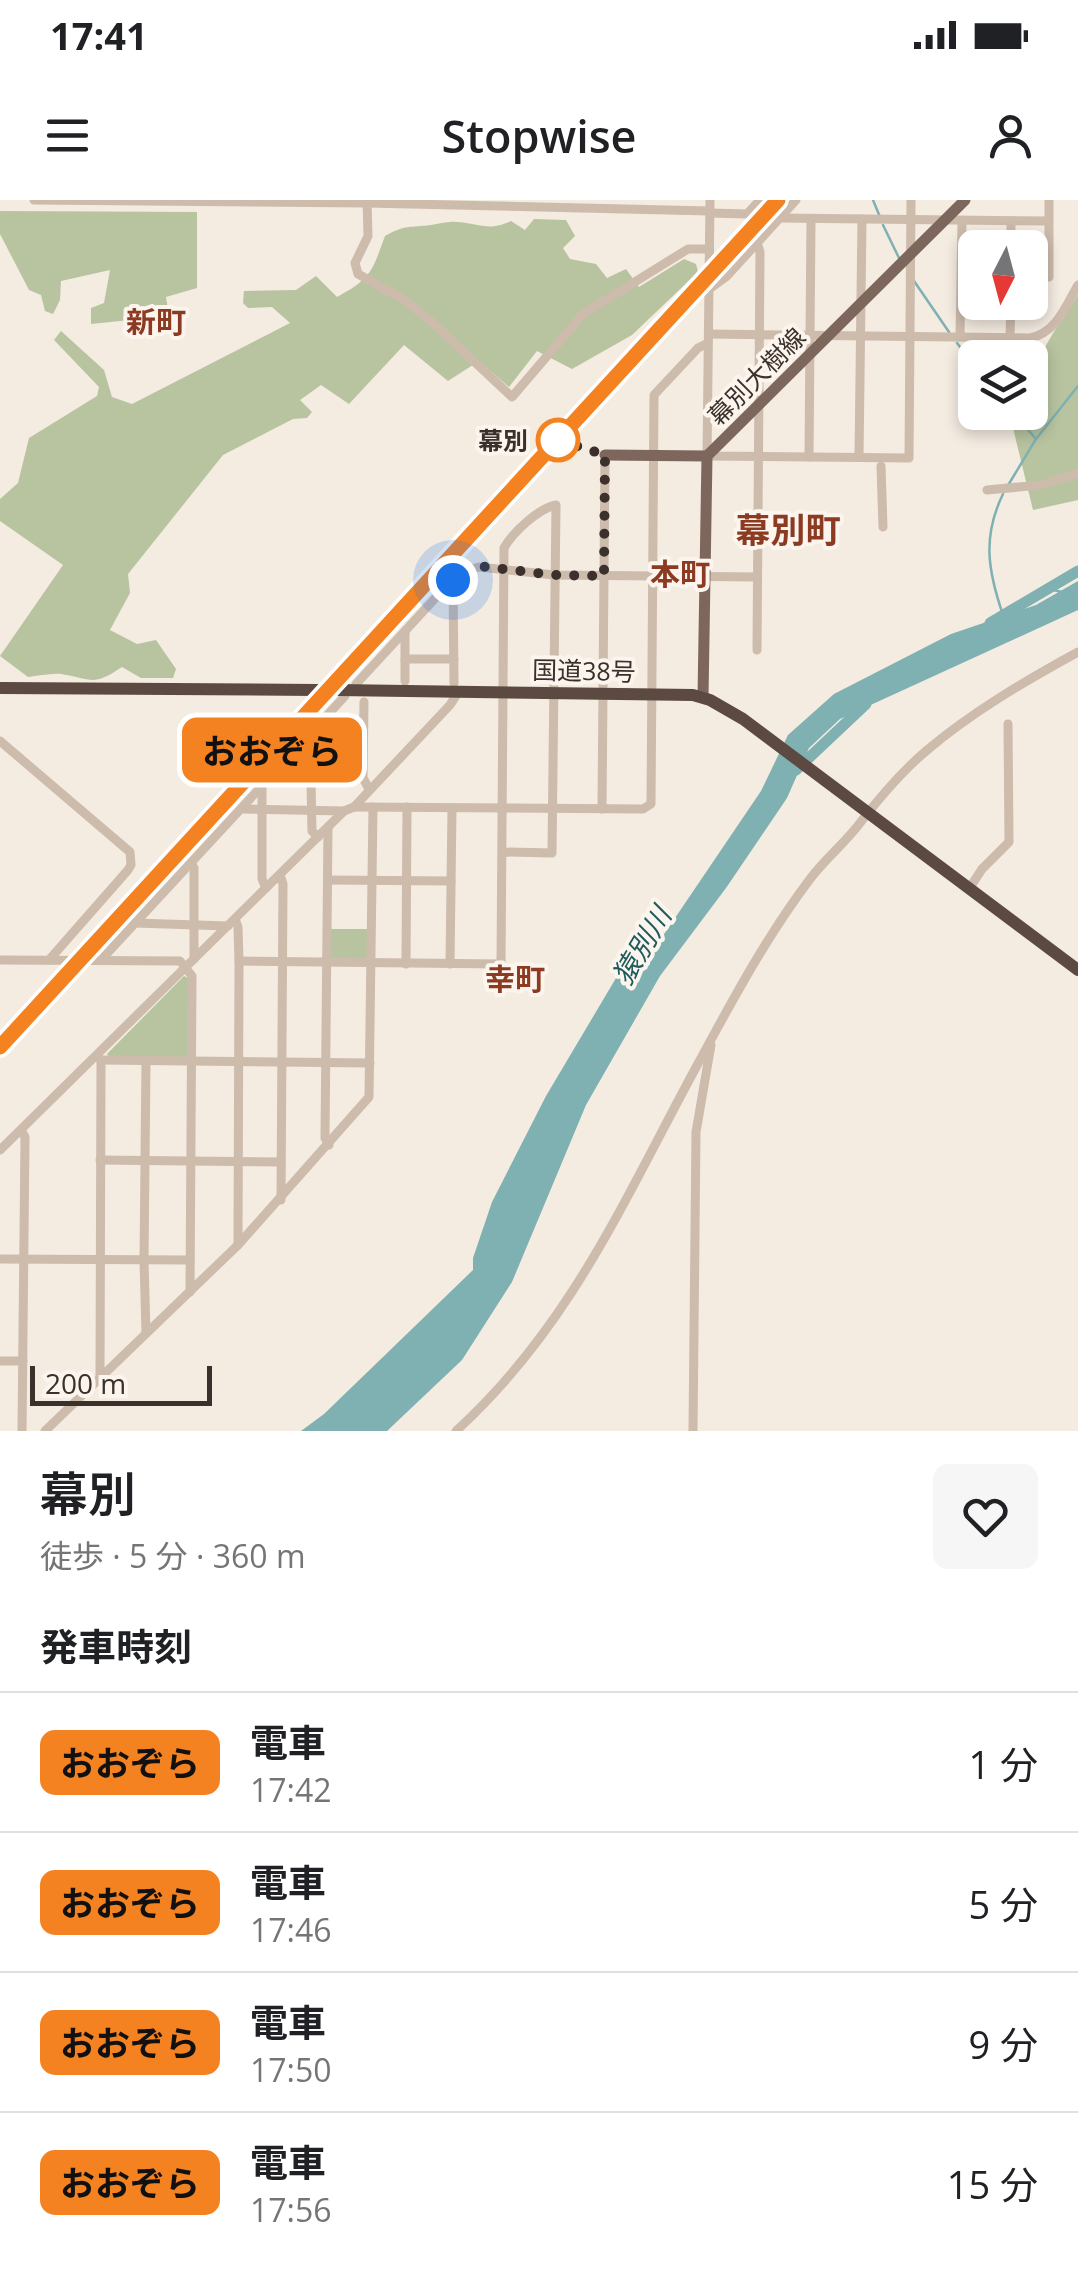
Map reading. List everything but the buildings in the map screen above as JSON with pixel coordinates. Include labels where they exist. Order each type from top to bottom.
[{"type":"highway","name":"国道38号","points":[[0,688],[341,693],[456,687],[703,697],[742,719],[1078,970]]},
{"type":"main road","name":"幕別大樹線","points":[[703,697],[707,456],[966,200]]},
{"type":"main road","points":[[605,455],[707,456]]},
{"type":"street","points":[[34,200],[553,204],[710,208],[748,214],[760,200]]},
{"type":"street","points":[[709,289],[726,276],[796,200]]},
{"type":"street","points":[[710,208],[707,456],[909,458],[911,200]]},
{"type":"street","points":[[1048,277],[1049,200]]},
{"type":"street","points":[[366,201],[368,236],[355,263],[358,274],[403,299],[432,322],[512,397],[583,314],[688,249],[709,249]]},
{"type":"street","points":[[780,218],[1048,221]]},
{"type":"street","points":[[809,457],[811,219]]},
{"type":"street","points":[[860,457],[862,219]]},
{"type":"street","points":[[960,337],[962,221]]},
{"type":"street","points":[[1010,221],[1010,230]]},
{"type":"street","points":[[757,244],[761,335],[758,650]]},
{"type":"street","points":[[243,809],[602,809],[643,808],[651,804],[654,395],[708,339],[761,335],[1039,336],[1055,325],[1078,285]]},
{"type":"street","points":[[1010,320],[1010,337]]},
{"type":"street","points":[[602,809],[605,455]]},
{"type":"street","points":[[881,466],[883,527]]},
{"type":"street","points":[[987,490],[1040,485],[1078,473]]},
{"type":"street","points":[[239,961],[501,964],[504,569],[507,541],[550,505],[556,505],[552,853],[502,852]]},
{"type":"street","points":[[356,684],[453,580],[470,568],[554,575],[757,577]]},
{"type":"street","points":[[0,1150],[415,743],[456,687],[453,580]]},
{"type":"street","points":[[405,632],[405,681]]},
{"type":"street","points":[[456,1431],[507,1381],[564,1306],[633,1191],[713,1038],[778,926],[810,878],[862,822],[863,808],[976,712],[1078,652]]},
{"type":"street","points":[[405,660],[454,660]]},
{"type":"street","points":[[101,960],[243,809],[341,693]]},
{"type":"street","points":[[364,702],[363,778],[369,789]]},
{"type":"street","points":[[969,889],[988,861],[1008,842],[1008,724]]},
{"type":"street","points":[[310,733],[312,832],[318,838]]},
{"type":"street","points":[[0,741],[130,852],[132,859],[128,870],[50,960]]},
{"type":"street","points":[[262,787],[262,878],[266,888]]},
{"type":"street","points":[[45,1431],[238,1246],[370,1097],[372,807]]},
{"type":"street","points":[[406,964],[407,807]]},
{"type":"street","points":[[450,964],[452,808]]},
{"type":"street","points":[[328,828],[325,1138],[329,1145]]},
{"type":"street","points":[[190,1292],[190,963],[194,868],[191,863]]},
{"type":"street","points":[[280,875],[281,1200]]},
{"type":"street","points":[[328,880],[451,881]]},
{"type":"street","points":[[135,923],[231,923],[238,927],[238,1246]]},
{"type":"street","points":[[0,960],[190,963]]},
{"type":"street","points":[[694,1431],[696,1132],[713,1038]]},
{"type":"street","points":[[98,1058],[370,1063]]},
{"type":"street","points":[[98,1058],[100,1379]]},
{"type":"street","points":[[146,1061],[146,1334]]},
{"type":"street","points":[[21,1130],[25,1137],[22,1431]]},
{"type":"street","points":[[100,1160],[281,1162]]},
{"type":"street","points":[[0,1259],[190,1260]]},
{"type":"street","points":[[0,1361],[23,1361]]},
{"type":"green space","points":[[0,211],[197,212],[197,288],[166,297],[168,309],[159,317],[91,324],[91,308],[104,303],[110,270],[61,281],[60,300],[53,314],[45,311],[41,295],[29,290],[0,234]]},
{"type":"green space","points":[[534,219],[566,220],[575,236],[563,248],[570,259],[596,264],[607,278],[626,269],[639,287],[684,259],[696,264],[698,272],[632,335],[572,369],[537,351],[509,387],[479,361],[448,381],[404,345],[349,404],[321,385],[300,400],[312,412],[307,418],[293,419],[223,455],[128,574],[130,593],[110,630],[137,644],[156,640],[176,669],[173,678],[141,678],[122,667],[98,679],[57,674],[28,677],[0,656],[63,565],[0,521],[0,499],[18,483],[29,438],[97,396],[99,387],[54,340],[61,331],[104,370],[112,397],[132,404],[290,323],[272,307],[248,308],[243,303],[244,291],[296,290],[316,276],[337,297],[364,279],[385,236],[398,230],[450,222],[496,226],[511,221],[525,230]]},
{"type":"green space","points":[[1078,295],[1078,500],[1033,510],[1013,430],[1048,430],[1051,337]]},
{"type":"green space","points":[[330,929],[368,929],[367,960],[329,960]]},
{"type":"green space","points":[[184,976],[190,979],[189,1054],[183,1059],[110,1058],[107,1054]]},
{"type":"water","points":[[1078,581],[1078,610],[840,719],[809,748],[787,798],[660,976],[586,1105],[512,1282],[462,1360],[387,1431],[301,1431],[324,1414],[473,1270],[473,1258],[492,1202],[546,1096],[622,968],[652,952],[761,791],[788,735],[834,694],[951,634],[1036,605]]},
{"type":"waterway","points":[[873,200],[880,217]]},
{"type":"waterway","points":[[883,225],[899,258]]},
{"type":"waterway","points":[[914,281],[949,332]]},
{"type":"waterway","points":[[1007,487],[1036,439],[1078,386]]},
{"type":"waterway","points":[[1028,430],[1035,438]]},
{"type":"waterway","points":[[1003,494],[992,525],[989,554],[1003,615]]},
{"type":"waterway","name":"猿別川","points":[[990,623],[1078,571]]},
{"type":"waterway","points":[[1049,589],[1062,592]]},
{"type":"waterway","name":"猿別川","points":[[796,770],[866,704]]},
{"type":"railway","points":[[0,1047],[778,200]]},
{"type":"train","name":"おおぞら","points":[[0,1047],[778,200]]},
{"type":"place","name":"幕別","points":[[558,440]]},
{"type":"district","name":"新町","points":[[156,321]]},
{"type":"district","name":"幕別町","points":[[788,529]]},
{"type":"district","name":"本町","points":[[680,573]]},
{"type":"district","name":"幸町","points":[[515,978]]},
{"type":"route","points":[[453,580],[478,566],[604,576],[605,455],[558,440]]}]
